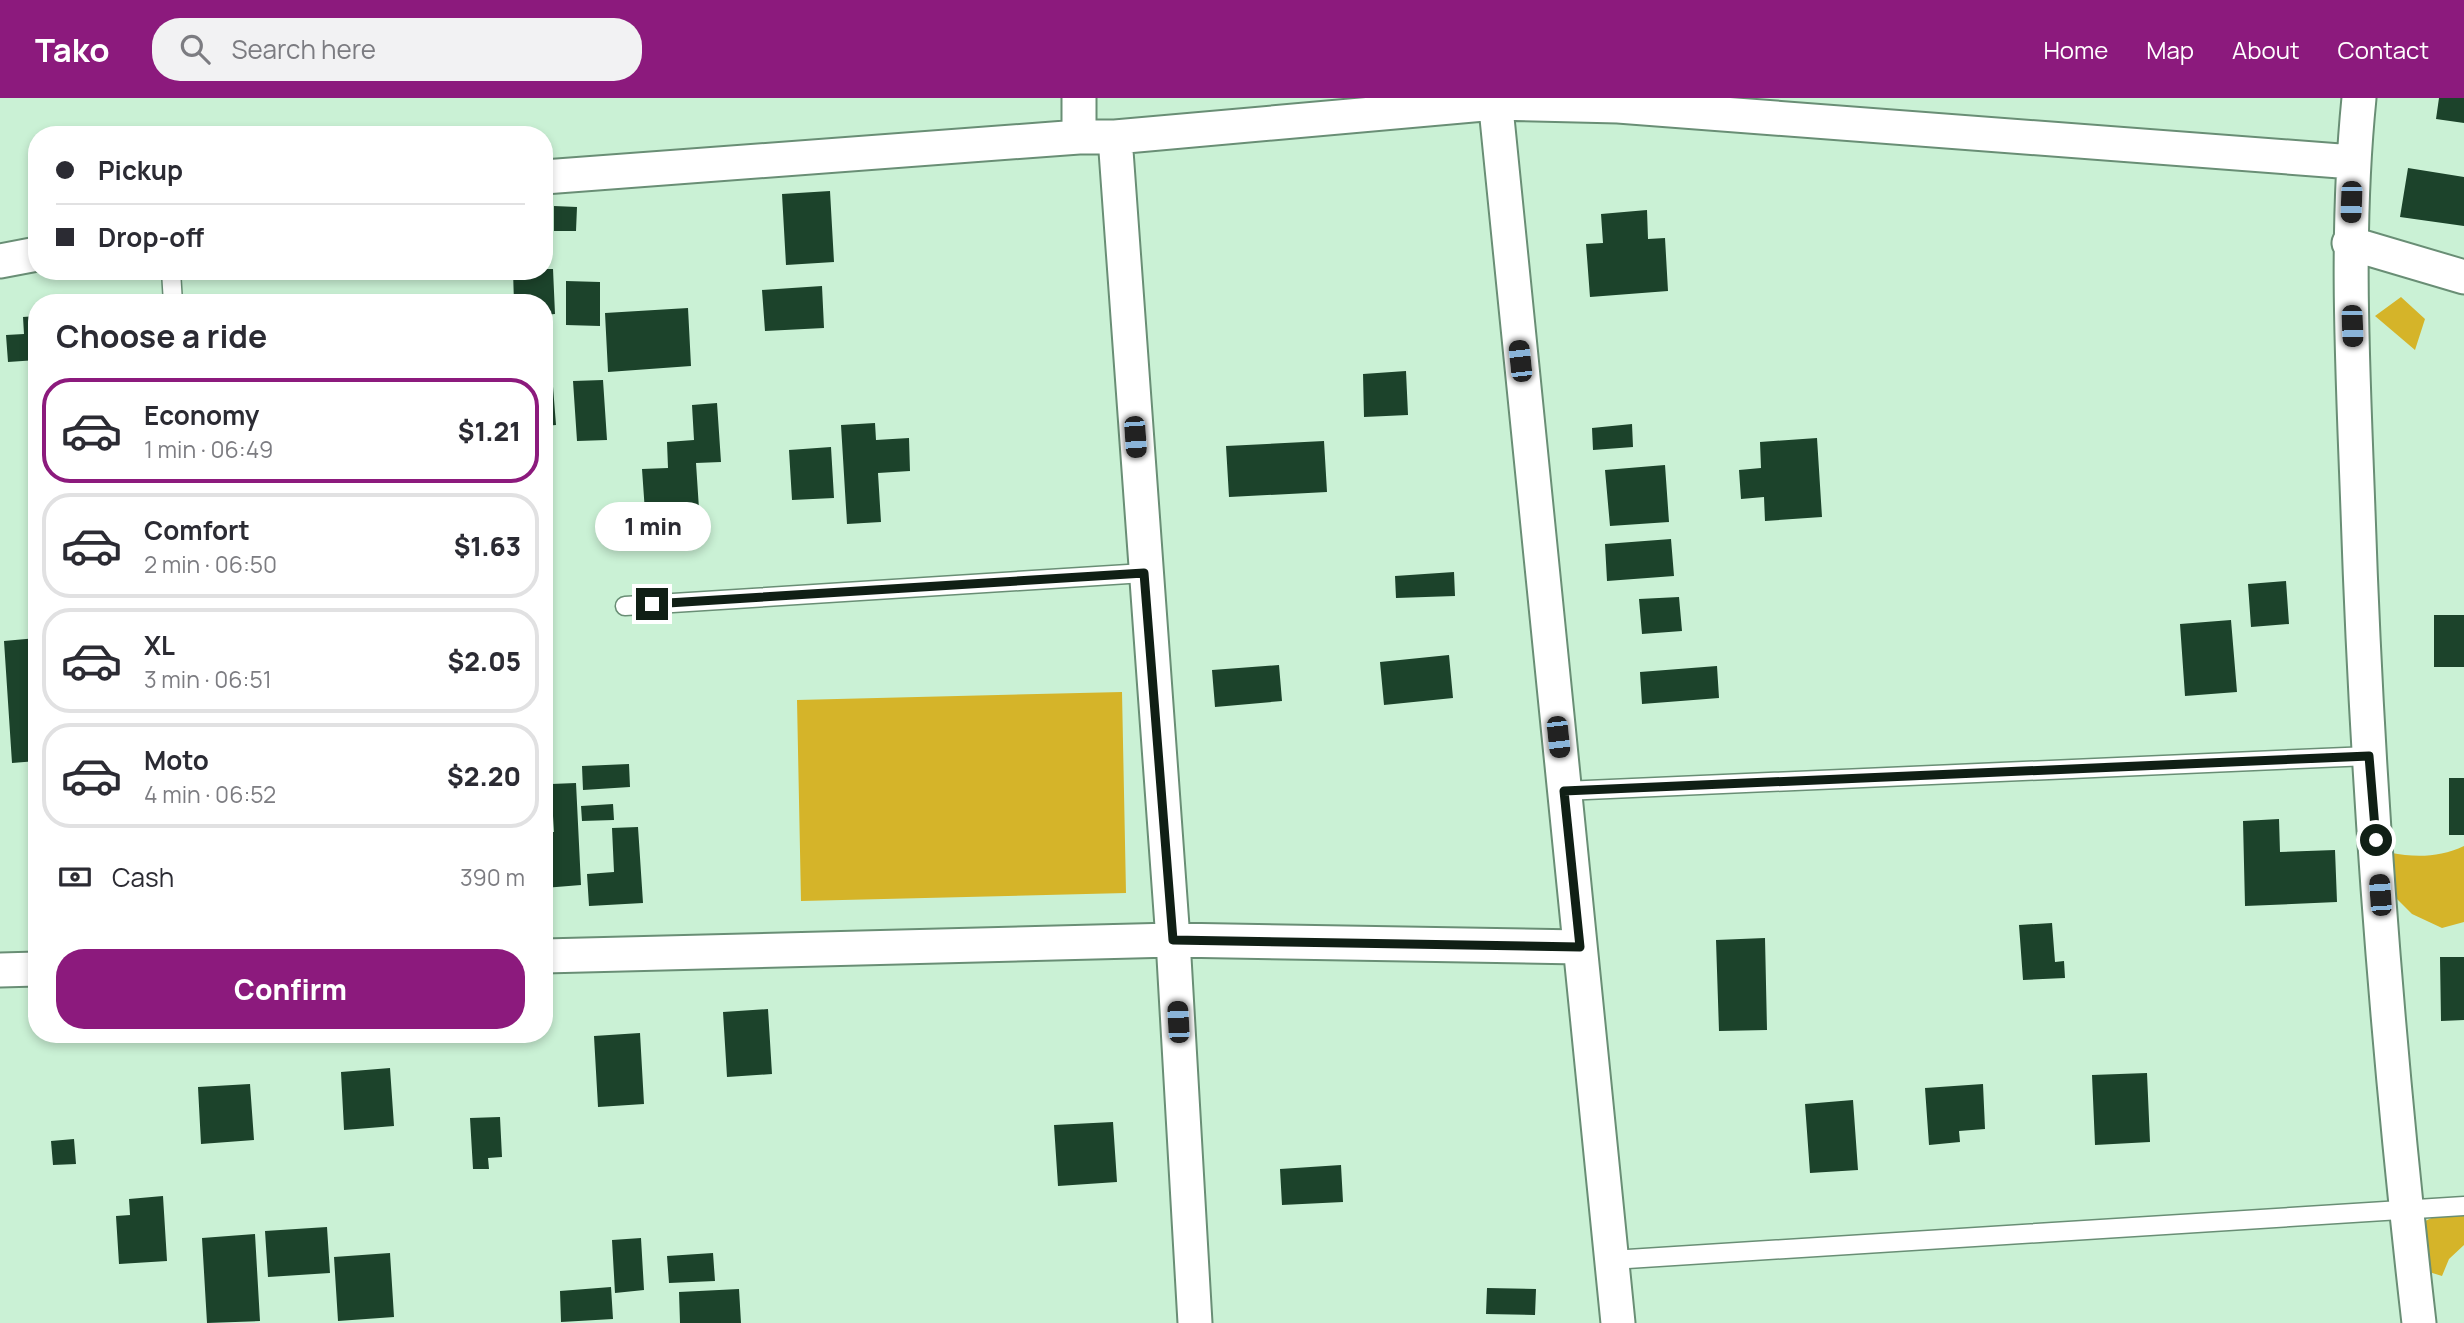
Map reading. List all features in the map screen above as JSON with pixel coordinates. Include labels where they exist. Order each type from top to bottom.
[{"type":"street","points":[[1079,98],[1079,137]]},
{"type":"street","points":[[2359,98],[2349,243],[2363,685],[2406,1209],[2419,1323]]},
{"type":"street","points":[[553,176],[1079,137],[1115,137],[1495,101],[1618,106],[2353,162]]},
{"type":"street","points":[[1495,101],[1618,1323]]},
{"type":"street","points":[[1115,137],[1144,573],[1173,940],[1195,1323]]},
{"type":"street","points":[[2349,243],[2464,277]]},
{"type":"street","points":[[0,261],[28,256]]},
{"type":"street","points":[[553,956],[1173,940],[1580,947]]},
{"type":"street","points":[[0,970],[28,969]]},
{"type":"lane","points":[[625,606],[1144,573]]},
{"type":"lane","points":[[1564,791],[2369,756]]},
{"type":"lane","points":[[1612,1260],[2464,1206]]},
{"type":"shaded area","points":[[2401,297],[2425,319],[2415,350],[2375,316]]},
{"type":"shaded area","points":[[1122,692],[1126,893],[801,901],[797,700]]},
{"type":"shaded area","points":[[2362,845],[2413,856],[2438,854],[2464,846],[2464,922],[2442,928],[2412,914],[2388,890]]},
{"type":"shaded area","points":[[2464,1202],[2464,1245],[2449,1259],[2442,1276],[2426,1271],[2409,1229]]},
{"type":"building","points":[[2439,98],[2464,98],[2464,123],[2436,119]]},
{"type":"building","points":[[2408,168],[2464,177],[2464,226],[2400,217]]},
{"type":"building","points":[[830,191],[834,262],[786,265],[782,194]]},
{"type":"building","points":[[554,206],[577,207],[576,231],[554,231]]},
{"type":"building","points":[[1647,210],[1648,239],[1665,238],[1668,291],[1590,297],[1586,244],[1603,243],[1601,214]]},
{"type":"building","points":[[553,269],[555,314],[553,294],[514,294],[513,280],[553,280]]},
{"type":"building","points":[[566,281],[600,282],[600,326],[566,325]]},
{"type":"building","points":[[822,286],[824,328],[765,331],[762,290]]},
{"type":"building","points":[[688,308],[691,366],[608,372],[605,313]]},
{"type":"building","points":[[23,317],[28,317],[28,361],[8,362],[6,335],[24,334]]},
{"type":"building","points":[[1406,371],[1408,415],[1364,417],[1363,374]]},
{"type":"building","points":[[603,380],[607,440],[577,441],[573,381]]},
{"type":"building","points":[[553,387],[556,425],[553,425]]},
{"type":"building","points":[[717,403],[721,462],[696,463],[699,509],[645,512],[642,469],[668,468],[667,442],[694,440],[692,405]]},
{"type":"building","points":[[875,423],[876,440],[909,438],[910,471],[878,473],[881,522],[847,524],[841,425]]},
{"type":"building","points":[[1632,424],[1633,447],[1593,450],[1592,428]]},
{"type":"building","points":[[1817,438],[1822,517],[1765,521],[1764,497],[1741,499],[1739,470],[1761,468],[1760,442]]},
{"type":"building","points":[[1324,441],[1327,492],[1229,497],[1226,446]]},
{"type":"building","points":[[831,447],[834,498],[792,500],[789,450]]},
{"type":"building","points":[[1665,465],[1669,522],[1610,526],[1605,470]]},
{"type":"building","points":[[1671,539],[1674,576],[1607,581],[1605,544]]},
{"type":"building","points":[[1454,572],[1455,596],[1396,598],[1395,576]]},
{"type":"building","points":[[2286,581],[2289,624],[2251,627],[2248,584]]},
{"type":"building","points":[[1679,597],[1682,631],[1642,634],[1639,599]]},
{"type":"building","points":[[2434,615],[2464,615],[2464,667],[2434,667]]},
{"type":"building","points":[[2231,620],[2237,692],[2185,696],[2180,624]]},
{"type":"building","points":[[28,639],[28,762],[12,763],[4,641]]},
{"type":"building","points":[[1449,655],[1453,698],[1384,705],[1380,662]]},
{"type":"building","points":[[1279,665],[1282,701],[1215,707],[1212,670]]},
{"type":"building","points":[[1717,666],[1719,698],[1642,704],[1640,672]]},
{"type":"building","points":[[629,764],[630,787],[583,790],[582,766]]},
{"type":"building","points":[[2449,778],[2464,778],[2464,835],[2449,835]]},
{"type":"building","points":[[576,783],[581,885],[553,887],[553,784]]},
{"type":"building","points":[[613,804],[614,820],[582,821],[581,806]]},
{"type":"building","points":[[2279,819],[2280,852],[2335,850],[2337,902],[2245,906],[2243,821]]},
{"type":"building","points":[[638,827],[643,903],[589,906],[587,874],[614,872],[612,828]]},
{"type":"building","points":[[2052,923],[2055,962],[2064,961],[2065,978],[2023,980],[2019,925]]},
{"type":"building","points":[[1765,938],[1767,1030],[1719,1031],[1716,940]]},
{"type":"building","points":[[2440,957],[2464,957],[2464,1020],[2441,1021]]},
{"type":"building","points":[[768,1009],[772,1074],[727,1077],[723,1012]]},
{"type":"building","points":[[640,1033],[644,1104],[598,1107],[594,1036]]},
{"type":"building","points":[[390,1068],[394,1126],[344,1130],[341,1072]]},
{"type":"building","points":[[2147,1073],[2150,1142],[2095,1145],[2092,1075]]},
{"type":"building","points":[[250,1084],[254,1140],[201,1144],[198,1087]]},
{"type":"building","points":[[1983,1084],[1985,1129],[1959,1131],[1960,1142],[1929,1145],[1925,1088]]},
{"type":"building","points":[[1853,1100],[1858,1170],[1810,1173],[1805,1104]]},
{"type":"building","points":[[500,1117],[502,1157],[488,1158],[489,1169],[473,1169],[470,1118]]},
{"type":"building","points":[[1113,1122],[1117,1182],[1058,1186],[1054,1125]]},
{"type":"building","points":[[74,1139],[76,1164],[53,1165],[51,1141]]},
{"type":"building","points":[[1341,1165],[1343,1202],[1282,1205],[1280,1169]]},
{"type":"building","points":[[163,1196],[167,1261],[119,1264],[116,1216],[130,1215],[129,1199]]},
{"type":"building","points":[[327,1227],[330,1273],[268,1277],[265,1231]]},
{"type":"building","points":[[255,1234],[260,1321],[207,1323],[202,1238]]},
{"type":"building","points":[[641,1238],[644,1290],[615,1293],[612,1240]]},
{"type":"building","points":[[390,1253],[394,1317],[338,1321],[334,1257]]},
{"type":"building","points":[[713,1253],[715,1281],[669,1283],[667,1256]]},
{"type":"building","points":[[611,1287],[613,1319],[561,1322],[560,1291]]},
{"type":"building","points":[[1487,1288],[1536,1289],[1535,1315],[1486,1314]]},
{"type":"building","points":[[739,1289],[741,1323],[680,1323],[679,1292]]},
{"type":"route","points":[[652,604],[1144,573],[1173,940],[1580,947],[1564,791],[2369,756],[2376,840]]}]
